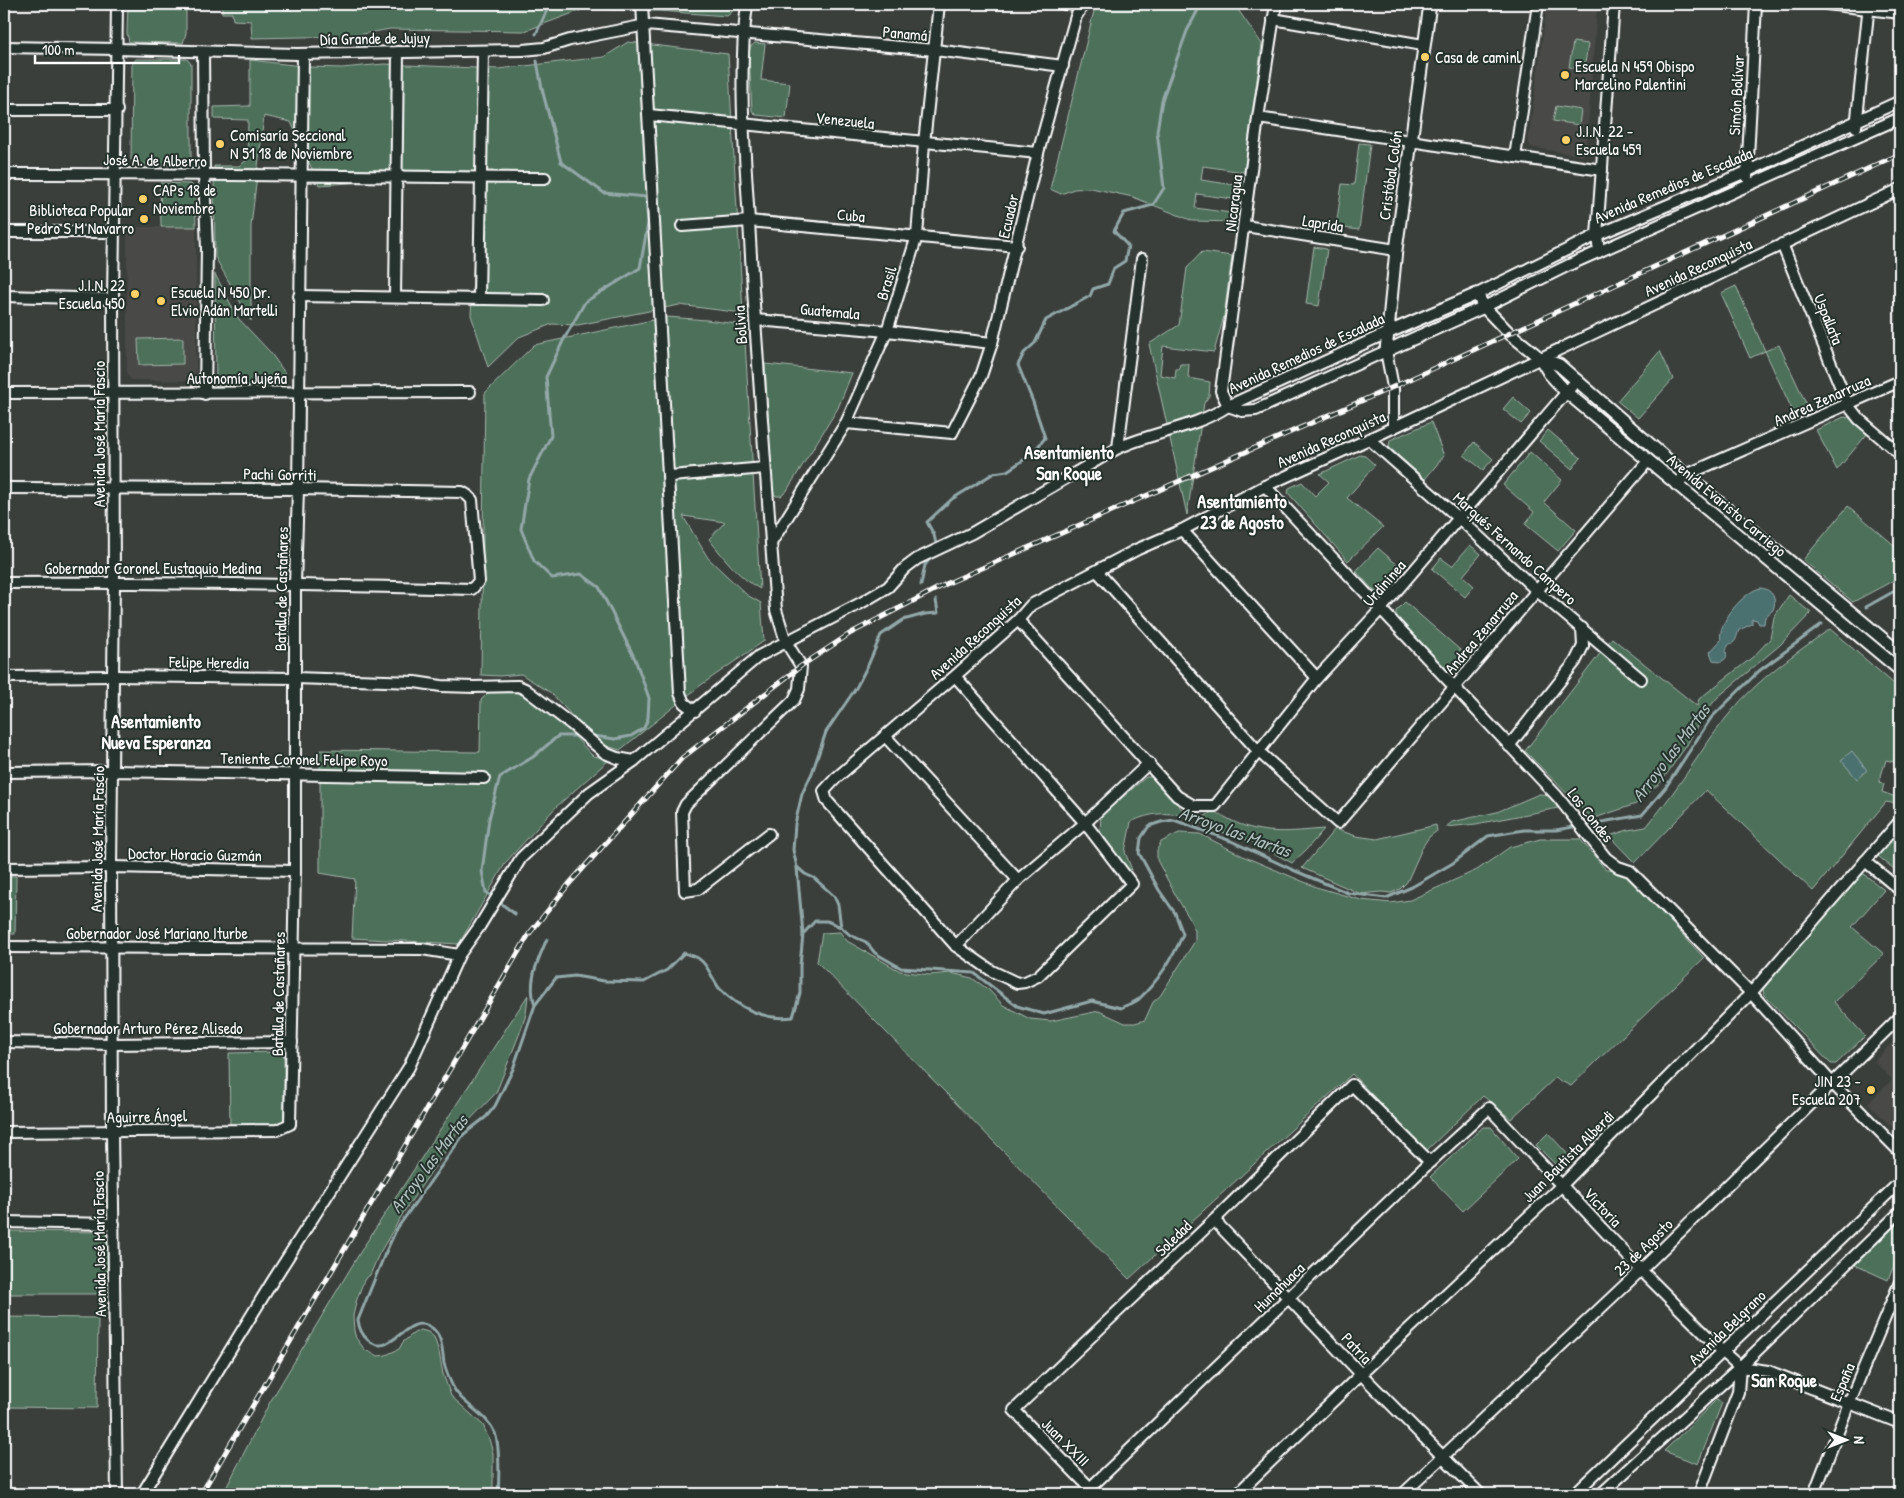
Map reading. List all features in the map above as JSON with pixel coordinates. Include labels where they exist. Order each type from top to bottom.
[{"type":"street","name":"Avenida José María Fascio","points":[[117,4],[111,867],[112,1132],[117,1494]]},
{"type":"street","points":[[642,4],[680,693],[684,703],[695,711]]},
{"type":"street","name":"Bolivia","points":[[747,4],[743,35],[744,125],[755,320],[776,610],[786,642],[801,666],[798,689],[794,700],[686,804],[682,812],[685,891],[698,889],[769,834]]},
{"type":"street","name":"Brasil","points":[[771,543],[846,423],[887,330],[917,236],[924,143],[939,4]]},
{"type":"street","points":[[1065,4],[1083,4]]},
{"type":"street","name":"Ecuador","points":[[846,423],[952,433],[981,376],[992,343],[1038,153],[1076,16],[1083,4]]},
{"type":"street","name":"Nicaragua","points":[[1228,406],[1222,391],[1258,118],[1276,4]]},
{"type":"street","name":"Cristóbal Colón","points":[[1386,351],[1396,250],[1430,4]]},
{"type":"street","points":[[1515,157],[1538,4]]},
{"type":"street","points":[[1599,252],[1596,235],[1614,4]]},
{"type":"street","name":"Simón Bolívar","points":[[1748,187],[1746,172],[1756,4]]},
{"type":"street","points":[[1827,4],[1869,6],[1900,14]]},
{"type":"street","points":[[1857,138],[1856,123],[1869,6]]},
{"type":"street","points":[[1273,19],[1423,45]]},
{"type":"street","name":"Día Grande de Jujuy","points":[[4,47],[117,48],[303,54],[544,48],[570,40],[644,26],[743,35]]},
{"type":"street","name":"Panamá","points":[[743,35],[935,50],[1063,66]]},
{"type":"street","points":[[479,299],[483,51]]},
{"type":"street","points":[[204,52],[204,176],[207,249],[205,394]]},
{"type":"street","points":[[395,297],[398,52]]},
{"type":"street","name":"Batalla de Castañares","points":[[290,1124],[296,774],[294,584],[298,489],[303,54]]},
{"type":"street","name":"Avenida Remedios de Escalada","points":[[1228,406],[1477,294],[1596,235],[1746,172],[1856,123],[1900,101]]},
{"type":"street","points":[[4,110],[117,110]]},
{"type":"street","name":"Venezuela","points":[[649,115],[1038,153]]},
{"type":"street","points":[[1258,118],[1602,170]]},
{"type":"street","name":"Avenida Remedios de Escalada","points":[[1228,406],[1242,412],[1256,410],[1484,307],[1599,252],[1900,118]]},
{"type":"street","name":"José A. de Alberro","points":[[4,174],[115,173],[204,176],[545,178]]},
{"type":"street","name":"Avenida Reconquista","points":[[956,946],[826,801],[824,792],[836,778],[956,676],[1032,605],[1138,549],[1182,530],[1265,486],[1393,428],[1900,189]]},
{"type":"street","name":"Cuba","points":[[682,226],[749,221],[1017,246]]},
{"type":"street","name":"Laprida","points":[[1245,226],[1396,250]]},
{"type":"street","points":[[4,232],[114,232]]},
{"type":"street","name":"Uspallata","points":[[1782,244],[1848,406]]},
{"type":"street","points":[[1118,448],[1142,259]]},
{"type":"street","name":"Avenida Evaristo Carriego","points":[[1477,294],[1484,307],[1509,333],[1540,358],[1560,365],[1686,474],[1900,653]]},
{"type":"street","points":[[4,296],[114,299]]},
{"type":"street","points":[[300,296],[543,300]]},
{"type":"street","name":"Guatemala","points":[[755,320],[887,330],[992,343]]},
{"type":"street","points":[[1386,351],[1393,387],[1393,428]]},
{"type":"street","name":"Avenida Evaristo Carriego","points":[[1540,358],[1549,373],[1566,392],[1900,670]]},
{"type":"street","name":"Urdininea","points":[[1149,763],[1177,796],[1194,806],[1215,806],[1260,752],[1317,678],[1460,519],[1577,380]]},
{"type":"street","name":"Andrea Zenarruza","points":[[1676,485],[1686,474],[1848,406],[1900,381]]},
{"type":"street","name":"Autonomía Jujeña","points":[[4,393],[470,392]]},
{"type":"street","points":[[142,1494],[272,1282],[409,1067],[459,955],[479,927],[521,858],[589,793],[634,761],[759,656],[861,603],[888,587],[905,568],[917,559],[972,533],[1118,448],[1133,441],[1180,427],[1228,406]]},
{"type":"street","points":[[1848,406],[1859,419],[1900,454]]},
{"type":"street","name":"Marqués Fernando Campero","points":[[1369,439],[1460,519],[1536,590],[1641,679]]},
{"type":"street","name":"Andrea Zenarruza","points":[[1260,752],[1338,823],[1648,461]]},
{"type":"street","points":[[671,476],[765,468]]},
{"type":"street","name":"Los Condes","points":[[1265,486],[1557,796],[1606,858],[1618,867],[1630,871],[1751,993],[1834,1084],[1900,1152]]},
{"type":"street","name":"Pachi Gorriti","points":[[4,488],[298,489],[462,492],[467,494],[472,500],[479,580]]},
{"type":"street","points":[[1182,530],[1317,678]]},
{"type":"street","points":[[1096,571],[1260,752]]},
{"type":"street","name":"Gobernador Coronel Eustaquio Medina","points":[[4,583],[294,584],[472,589],[479,580]]},
{"type":"street","points":[[956,676],[1085,823],[1132,884],[1038,976],[1025,982],[1018,983],[992,971],[956,946],[1018,880],[1085,823],[1149,763],[1018,620]]},
{"type":"street","points":[[1509,746],[1575,662],[1583,646],[1582,628]]},
{"type":"street","name":"Felipe Heredia","points":[[4,677],[294,678],[415,682],[441,686],[518,686],[525,689],[571,724],[605,753],[617,758],[634,761]]},
{"type":"street","points":[[885,736],[1018,880]]},
{"type":"street","name":"Teniente Coronel Felipe Royo","points":[[4,772],[113,771],[484,778]]},
{"type":"street","name":"Juan Bautista Alberdi","points":[[1237,1494],[1361,1374],[1562,1185],[1751,993],[1900,821]]},
{"type":"street","points":[[1865,861],[1900,890]]},
{"type":"street","name":"Doctor Horacio Guzmán","points":[[4,868],[111,867],[295,871]]},
{"type":"street","name":"Gobernador José Mariano Iturbe","points":[[4,947],[422,949],[459,955]]},
{"type":"street","name":"23 de Agosto","points":[[1403,1494],[1641,1270],[1900,1018]]},
{"type":"street","name":"Gobernador Arturo Pérez Alisedo","points":[[4,1042],[112,1044],[292,1042]]},
{"type":"street","name":"Soledad","points":[[1014,1410],[1214,1220],[1352,1085],[1430,1162]]},
{"type":"street","name":"Victoria","points":[[1489,1108],[1641,1270],[1740,1367]]},
{"type":"street","name":"Humahuaca","points":[[1093,1491],[1430,1162],[1489,1108]]},
{"type":"street","name":"Aguirre Ángel","points":[[4,1132],[277,1130],[290,1124]]},
{"type":"street","name":"Avenida Belgrano","points":[[1574,1494],[1900,1182]]},
{"type":"street","points":[[1601,1494],[1740,1367],[1900,1212]]},
{"type":"street","name":"Patria","points":[[1214,1220],[1361,1374],[1480,1494]]},
{"type":"street","points":[[4,1222],[114,1224]]},
{"type":"street","name":"España","points":[[1814,1494],[1849,1403],[1900,1282]]},
{"type":"street","points":[[1740,1367],[1768,1371],[1900,1423]]},
{"type":"street","points":[[1699,1494],[1738,1392],[1740,1367]]},
{"type":"street","name":"Juan XXIII","points":[[1014,1410],[1093,1491]]},
{"type":"shaded area","name":"Escuela N 459 Obispo Marcelino Palentini","points":[[1547,4],[1597,8],[1586,152],[1582,156],[1531,147],[1528,143]]},
{"type":"shaded area","name":"Escuela N 450 Dr. Elvio Adán Martelli","points":[[127,227],[196,227],[196,377],[192,381],[131,380],[127,375]]},
{"type":"shaded area","points":[[1900,1035],[1900,1136],[1868,1103],[1892,1080],[1874,1061]]},
{"type":"green space","points":[[128,4],[186,4],[186,33],[183,43],[129,42],[127,33]]},
{"type":"green space","points":[[222,4],[733,4],[732,12],[727,16],[659,11],[584,9],[525,31],[390,29],[352,36],[252,38],[251,21],[233,20],[232,13],[222,13]]},
{"type":"green space","points":[[1100,4],[1234,4],[1262,44],[1244,172],[1203,166],[1201,180],[1242,186],[1240,200],[1197,194],[1195,208],[1238,214],[1237,222],[1193,221],[1133,197],[1091,188],[1074,189],[1061,194],[1050,189],[1095,7]]},
{"type":"green space","points":[[628,42],[728,54],[743,313],[679,305],[578,325],[552,324],[519,337],[488,367],[471,315],[478,175],[319,185],[291,122],[264,116],[251,226],[251,321],[215,257],[214,166],[239,166],[247,160],[248,120],[214,119],[214,107],[250,106],[250,60],[310,67],[342,68],[384,64],[498,69],[604,57]]},
{"type":"green space","points":[[1573,42],[1588,44],[1584,70],[1569,67]]},
{"type":"green space","points":[[755,43],[765,44],[761,80],[790,83],[786,118],[756,115],[752,111],[749,55],[750,47]]},
{"type":"green space","points":[[136,59],[187,59],[191,64],[191,161],[187,165],[135,164],[131,160],[132,64]]},
{"type":"green space","points":[[1556,106],[1581,110],[1579,125],[1553,121]]},
{"type":"green space","points":[[1359,143],[1370,144],[1359,230],[1336,227],[1342,184],[1354,185]]},
{"type":"green space","points":[[160,183],[191,184],[195,188],[196,227],[161,227]]},
{"type":"green space","points":[[1314,247],[1327,249],[1319,306],[1306,304]]},
{"type":"green space","points":[[1202,252],[1232,256],[1224,316],[1214,352],[1163,346],[1160,375],[1175,378],[1176,369],[1179,369],[1180,364],[1189,364],[1188,378],[1210,382],[1209,396],[1204,403],[1187,515],[1149,344],[1179,325],[1187,268]]},
{"type":"green space","points":[[215,274],[238,318],[270,352],[285,373],[286,385],[216,385]]},
{"type":"green space","points":[[1736,286],[1765,351],[1750,358],[1721,293]]},
{"type":"green space","points":[[667,317],[744,325],[760,589],[738,573],[709,539],[725,522],[683,516],[708,558],[747,595],[761,603],[764,641],[701,685],[620,750],[597,743],[551,693],[521,674],[481,675],[485,393],[534,345]]},
{"type":"green space","points":[[183,338],[183,364],[139,365],[138,339]]},
{"type":"green space","points":[[1779,345],[1809,410],[1795,416],[1765,351]]},
{"type":"green space","points":[[1660,351],[1673,379],[1638,418],[1617,401]]},
{"type":"green space","points":[[765,364],[852,373],[838,408],[786,492],[781,496],[776,496],[772,491]]},
{"type":"green space","points":[[1513,397],[1531,413],[1521,424],[1503,409]]},
{"type":"green space","points":[[1844,417],[1850,418],[1868,433],[1837,470],[1816,430]]},
{"type":"green space","points":[[1431,422],[1444,456],[1425,479],[1389,447],[1390,440]]},
{"type":"green space","points":[[1548,430],[1581,458],[1572,469],[1539,441]]},
{"type":"green space","points":[[1474,442],[1493,459],[1483,470],[1464,455]]},
{"type":"green space","points":[[1530,452],[1562,480],[1544,502],[1576,530],[1558,551],[1525,524],[1534,512],[1503,485]]},
{"type":"green space","points":[[1360,455],[1365,456],[1375,465],[1347,498],[1383,527],[1348,561],[1288,493],[1289,488],[1302,482],[1315,496],[1329,482],[1320,474]]},
{"type":"green space","points":[[1848,506],[1900,550],[1900,577],[1853,602],[1803,560]]},
{"type":"green space","points":[[1470,545],[1481,554],[1463,576],[1474,586],[1465,597],[1432,569],[1441,558],[1452,566]]},
{"type":"green space","points":[[1378,548],[1401,568],[1381,593],[1375,592],[1356,571]]},
{"type":"green space","points":[[1789,595],[1811,613],[1780,645],[1718,697],[1702,716],[1687,745],[1661,782],[1636,804],[1592,819],[1525,751],[1612,638],[1697,706],[1699,699],[1754,656],[1770,639],[1774,617]]},
{"type":"green space","points":[[1405,602],[1467,656],[1452,674],[1446,673],[1396,617],[1396,611]]},
{"type":"green space","points":[[1830,629],[1900,689],[1900,748],[1894,762],[1886,760],[1879,782],[1884,784],[1882,792],[1893,796],[1899,801],[1897,804],[1886,802],[1813,891],[1706,790],[1635,863],[1609,836],[1646,827],[1672,794],[1715,732],[1752,689]]},
{"type":"green space","points":[[518,686],[548,709],[593,756],[610,759],[556,807],[506,862],[459,944],[352,938],[355,879],[320,873],[320,750],[480,752],[481,700],[488,693]]},
{"type":"green space","points":[[1146,777],[1152,777],[1189,817],[1160,814],[1146,816],[1131,822],[1125,852],[1132,870],[1126,869],[1100,831],[1101,816]]},
{"type":"green space","points":[[1539,794],[1551,798],[1558,808],[1476,824],[1446,827],[1452,822],[1497,812]]},
{"type":"green space","points":[[1213,811],[1241,825],[1264,831],[1284,832],[1324,829],[1292,863],[1253,842],[1213,829],[1198,821]]},
{"type":"green space","points":[[1436,825],[1437,831],[1429,837],[1423,846],[1407,882],[1400,889],[1391,893],[1361,894],[1302,868],[1335,829],[1356,836],[1377,839]]},
{"type":"green space","points":[[1894,831],[1900,835],[1900,874],[1878,856]]},
{"type":"green space","points":[[1179,833],[1200,834],[1245,857],[1316,887],[1361,900],[1391,903],[1410,900],[1477,870],[1510,847],[1540,839],[1580,839],[1606,870],[1621,871],[1629,877],[1704,958],[1571,1086],[1555,1078],[1511,1119],[1483,1096],[1426,1151],[1352,1074],[1129,1279],[817,962],[822,933],[840,932],[847,941],[900,971],[930,975],[951,973],[972,978],[989,990],[1003,1005],[1030,1019],[1051,1021],[1099,1011],[1125,1023],[1145,1020],[1153,1002],[1160,996],[1195,941],[1195,931],[1191,921],[1157,860],[1157,850],[1161,842]]},
{"type":"green space","points":[[1859,874],[1864,874],[1884,890],[1852,927],[1884,954],[1834,1002],[1865,1036],[1836,1064],[1831,1064],[1764,995],[1763,989]]},
{"type":"green space","points":[[4,876],[16,876],[15,934],[4,934]]},
{"type":"green space","points":[[528,995],[526,1014],[521,1030],[496,1093],[459,1131],[405,1210],[379,1254],[370,1275],[364,1280],[353,1316],[356,1338],[365,1350],[378,1356],[386,1355],[399,1349],[403,1342],[421,1330],[428,1332],[434,1337],[443,1374],[451,1396],[483,1425],[489,1439],[493,1453],[493,1494],[223,1494],[270,1402],[364,1246]]},
{"type":"green space","points":[[279,1052],[284,1056],[284,1120],[280,1124],[230,1125],[229,1053]]},
{"type":"green space","points":[[1483,1127],[1491,1127],[1518,1159],[1463,1211],[1430,1177]]},
{"type":"green space","points":[[1548,1133],[1573,1160],[1565,1168],[1559,1168],[1536,1145]]},
{"type":"green space","points":[[1900,1221],[1900,1250],[1888,1280],[1855,1265]]},
{"type":"green space","points":[[4,1231],[108,1232],[108,1294],[4,1294]]},
{"type":"green space","points":[[4,1317],[98,1318],[97,1408],[4,1407]]},
{"type":"green space","points":[[1717,1399],[1722,1403],[1698,1464],[1664,1451]]},
{"type":"water","points":[[1761,588],[1771,593],[1774,599],[1773,610],[1765,617],[1764,624],[1759,624],[1757,620],[1752,619],[1752,624],[1739,630],[1735,641],[1727,649],[1725,659],[1719,662],[1713,660],[1710,652],[1721,640],[1723,625],[1727,617],[1747,595]]},
{"type":"water","points":[[1852,751],[1867,770],[1857,779],[1841,760]]},
{"type":"waterway","points":[[420,4],[423,7],[429,4]]},
{"type":"waterway","points":[[536,34],[547,10],[546,4]]},
{"type":"waterway","points":[[937,548],[934,535],[927,522],[952,499],[994,473],[1007,471],[1031,455],[1045,438],[1018,365],[1024,353],[1035,343],[1046,320],[1090,296],[1093,289],[1108,284],[1114,268],[1125,261],[1128,246],[1114,231],[1124,213],[1153,205],[1164,188],[1157,131],[1162,100],[1187,31],[1201,4]]},
{"type":"waterway","points":[[537,61],[542,89],[561,162],[604,193],[646,197],[648,223],[640,268],[585,302],[563,341],[546,377],[551,436],[529,479],[521,529],[534,561],[552,578],[581,574],[599,587],[635,659],[649,698],[648,718],[644,728],[631,736],[615,739],[594,736]]},
{"type":"waterway","points":[[921,585],[925,565],[933,555]]},
{"type":"waterway","name":"Arroyo las Martas","points":[[1866,607],[1900,588]]},
{"type":"waterway","points":[[841,927],[838,905],[834,896],[814,878],[805,874],[797,867],[793,850],[795,824],[802,794],[812,773],[826,732],[856,688],[881,635],[903,620],[925,614],[938,613],[936,600]]},
{"type":"waterway","name":"Arroyo las Martas","points":[[498,1494],[499,1472],[495,1433],[486,1419],[456,1392],[445,1366],[441,1343],[434,1329],[421,1324],[413,1326],[384,1345],[376,1345],[364,1336],[358,1320],[396,1230],[464,1134],[486,1117],[495,1106],[513,1069],[535,1005],[556,978],[575,976],[604,981],[644,982],[667,970],[684,953],[702,961],[719,988],[735,1002],[763,1015],[783,1018],[793,1017],[800,993],[803,934],[815,921],[827,921],[866,942],[875,953],[901,968],[974,973],[1017,1006],[1044,1014],[1092,1001],[1121,1008],[1139,999],[1159,977],[1175,952],[1183,934],[1175,913],[1159,890],[1139,853],[1141,838],[1149,826],[1174,820],[1231,841],[1348,893],[1386,898],[1412,887],[1453,863],[1488,836],[1524,830],[1556,830],[1642,815],[1666,787],[1711,718],[1759,671],[1822,624]]},
{"type":"waterway","points":[[515,914],[486,892],[482,871],[489,819],[500,777],[533,757],[558,736],[574,736]]},
{"type":"waterway","points":[[797,868],[803,934]]},
{"type":"waterway","points":[[535,1005],[532,988],[533,979],[537,963],[547,939]]},
{"type":"railway","points":[[201,1494],[529,934],[569,884],[682,758],[801,666],[851,633],[948,583],[1393,387],[1900,154]]},
{"type":"place","name":"Casa de caminl","points":[[1425,57]]},
{"type":"place","name":"Escuela N 459 Obispo Marcelino Palentini","points":[[1565,75]]},
{"type":"place","name":"J.I.N. 22 - Escuela 459","points":[[1566,140]]},
{"type":"place","name":"Comisaría Seccional N 51 18 de Noviembre","points":[[220,144]]},
{"type":"place","name":"CAPs 18 de Noviembre","points":[[143,199]]},
{"type":"place","name":"Biblioteca Popular Pedro S M Navarro","points":[[144,219]]},
{"type":"place","name":"J.I.N. 22 Escuela 450","points":[[135,294]]},
{"type":"place","name":"Escuela N 450 Dr. Elvio Adán Martelli","points":[[161,301]]},
{"type":"place","name":"JIN 23 - Escuela 207","points":[[1871,1090]]},
{"type":"district","name":"Asentamiento San Roque","points":[[1069,463]]},
{"type":"district","name":"Asentamiento 23 de Agosto","points":[[1242,512]]},
{"type":"district","name":"Asentamiento Nueva Esperanza","points":[[156,732]]},
{"type":"district","name":"San Roque","points":[[1784,1381]]}]
